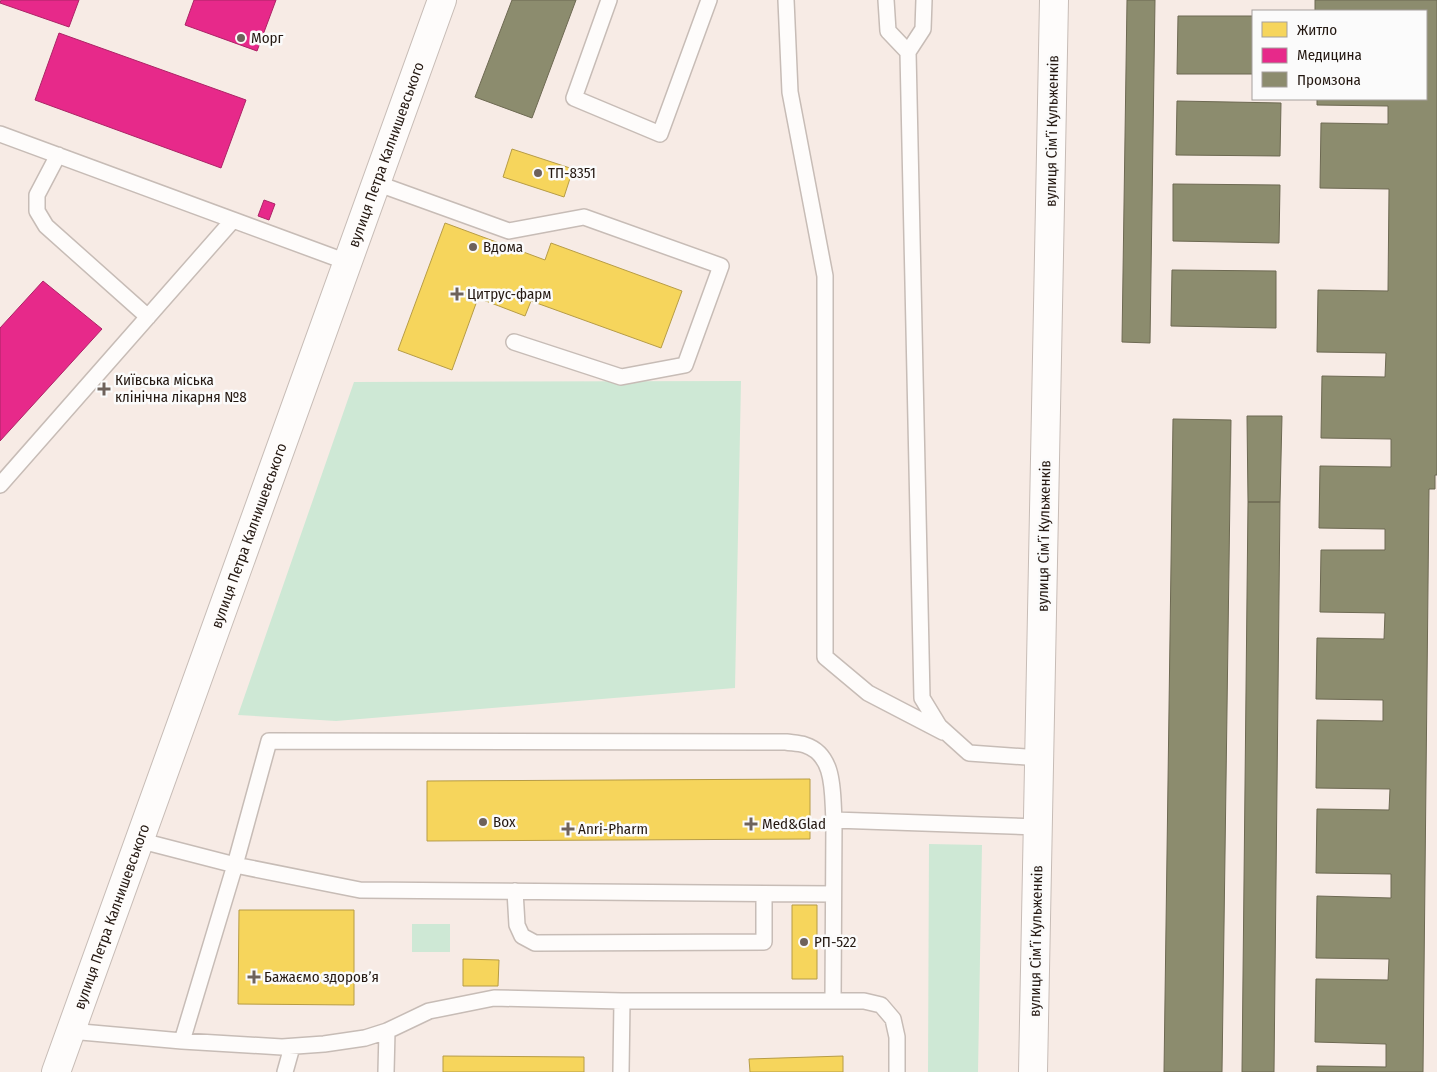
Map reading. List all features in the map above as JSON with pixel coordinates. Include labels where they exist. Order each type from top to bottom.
[{"type":"street","name":"вулиця Петра Калнишевського","points":[[56,1072],[442,0]]},
{"type":"street","name":"вулиця Сімʼї Кульженків","points":[[1034,1072],[1054,0]]},
{"type":"lane","points":[[609,0],[574,98],[660,134],[709,0]]},
{"type":"lane","points":[[786,0],[790,92],[825,276],[825,657],[868,693],[951,736]]},
{"type":"lane","points":[[886,0],[888,31],[908,52]]},
{"type":"lane","points":[[924,0],[923,29],[908,52],[922,698],[939,726],[969,753],[1040,758]]},
{"type":"lane","points":[[0,134],[347,262]]},
{"type":"lane","points":[[58,155],[37,195],[37,211],[46,226],[148,317]]},
{"type":"lane","points":[[376,183],[509,231],[584,217],[721,266],[686,365],[621,377],[514,342]]},
{"type":"lane","points":[[0,485],[233,220]]},
{"type":"lane","points":[[182,1041],[235,865],[269,741],[786,742],[806,745],[822,755],[830,772],[834,820],[833,1000]]},
{"type":"lane","points":[[834,820],[1039,827]]},
{"type":"lane","points":[[138,840],[235,865],[360,890],[833,894]]},
{"type":"lane","points":[[514,891],[517,925],[522,936],[535,943],[764,942],[764,894]]},
{"type":"lane","points":[[70,1031],[182,1041],[292,1046],[365,1038],[388,1031],[429,1011],[494,998],[622,1002],[864,1001],[881,1005],[893,1019],[897,1036],[897,1072]]},
{"type":"lane","points":[[621,1072],[622,1002]]},
{"type":"lane","points":[[386,1072],[388,1031]]},
{"type":"lane","points":[[285,1072],[292,1046]]},
{"type":"green space","points":[[741,381],[735,688],[336,721],[238,715],[354,382]]},
{"type":"green space","points":[[929,844],[982,845],[978,1072],[928,1072]]},
{"type":"green space","points":[[412,924],[450,924],[450,952],[412,952]]},
{"type":"building: Житло","name":"ТП-8351","points":[[512,149],[573,169],[564,197],[503,177]]},
{"type":"building: Житло","points":[[445,223],[545,260],[551,243],[682,291],[661,348],[531,301],[525,316],[478,298],[452,370],[398,350]]},
{"type":"building: Житло","points":[[810,779],[810,839],[427,841],[427,781]]},
{"type":"building: Житло","name":"РП-522","points":[[792,905],[817,905],[817,979],[792,979]]},
{"type":"building: Житло","points":[[239,910],[354,910],[354,1005],[238,1004]]},
{"type":"building: Житло","points":[[463,959],[499,960],[498,986],[463,986]]},
{"type":"building: Житло","points":[[443,1056],[584,1057],[584,1072],[443,1072]]},
{"type":"building: Житло","points":[[843,1056],[843,1072],[750,1072],[749,1059]]},
{"type":"building: Медицина","points":[[1,0],[79,0],[69,27],[0,3]]},
{"type":"building: Медицина","name":"Морг","points":[[194,0],[276,0],[257,51],[185,25]]},
{"type":"building: Медицина","points":[[59,33],[246,100],[221,168],[35,100]]},
{"type":"building: Медицина","points":[[264,200],[275,204],[269,220],[258,216]]},
{"type":"building: Медицина","points":[[43,281],[102,329],[0,441],[0,328]]},
{"type":"building: Промзона","points":[[512,0],[576,0],[532,118],[475,97]]},
{"type":"building: Промзона","points":[[1127,0],[1155,0],[1150,343],[1122,342]]},
{"type":"building: Промзона","points":[[1315,0],[1437,0],[1437,475],[1435,475],[1435,489],[1429,489],[1423,1072],[1317,1072],[1317,1066],[1386,1067],[1386,1044],[1315,1042],[1316,979],[1388,980],[1389,959],[1316,958],[1317,896],[1391,898],[1391,874],[1316,873],[1317,809],[1389,810],[1390,789],[1316,788],[1317,720],[1383,721],[1383,700],[1316,699],[1317,638],[1384,639],[1385,613],[1320,612],[1321,550],[1385,550],[1385,529],[1319,528],[1320,466],[1391,467],[1391,439],[1321,438],[1322,376],[1385,377],[1386,353],[1317,352],[1318,290],[1388,291],[1389,189],[1320,188],[1321,123],[1388,124],[1388,106],[1317,105],[1317,100],[1427,100],[1427,10],[1315,10]]},
{"type":"building: Промзона","points":[[1178,16],[1252,16],[1252,74],[1177,74]]},
{"type":"building: Промзона","points":[[1177,101],[1281,103],[1280,156],[1176,155]]},
{"type":"building: Промзона","points":[[1173,184],[1280,185],[1279,243],[1173,241]]},
{"type":"building: Промзона","points":[[1172,270],[1276,271],[1276,328],[1171,326]]},
{"type":"building: Промзона","points":[[1247,416],[1282,416],[1280,502],[1248,502]]},
{"type":"building: Промзона","points":[[1173,419],[1231,420],[1222,1072],[1164,1072]]},
{"type":"building: Промзона","points":[[1248,502],[1280,502],[1274,1072],[1242,1072]]},
{"type":"place","name":"Морг","points":[[241,38]]},
{"type":"place","name":"ТП-8351","points":[[538,173]]},
{"type":"place","name":"Вдома","points":[[473,247]]},
{"type":"place","name":"Цитрус-фарм","points":[[457,294]]},
{"type":"place","name":"Київська міська клінічна лікарня №8","points":[[104,389]]},
{"type":"place","name":"Box","points":[[483,822]]},
{"type":"place","name":"Med&Glad","points":[[751,824]]},
{"type":"place","name":"Anri-Pharm","points":[[568,829]]},
{"type":"place","name":"РП-522","points":[[804,942]]},
{"type":"place","name":"Бажаємо здоровʼя","points":[[254,977]]}]
